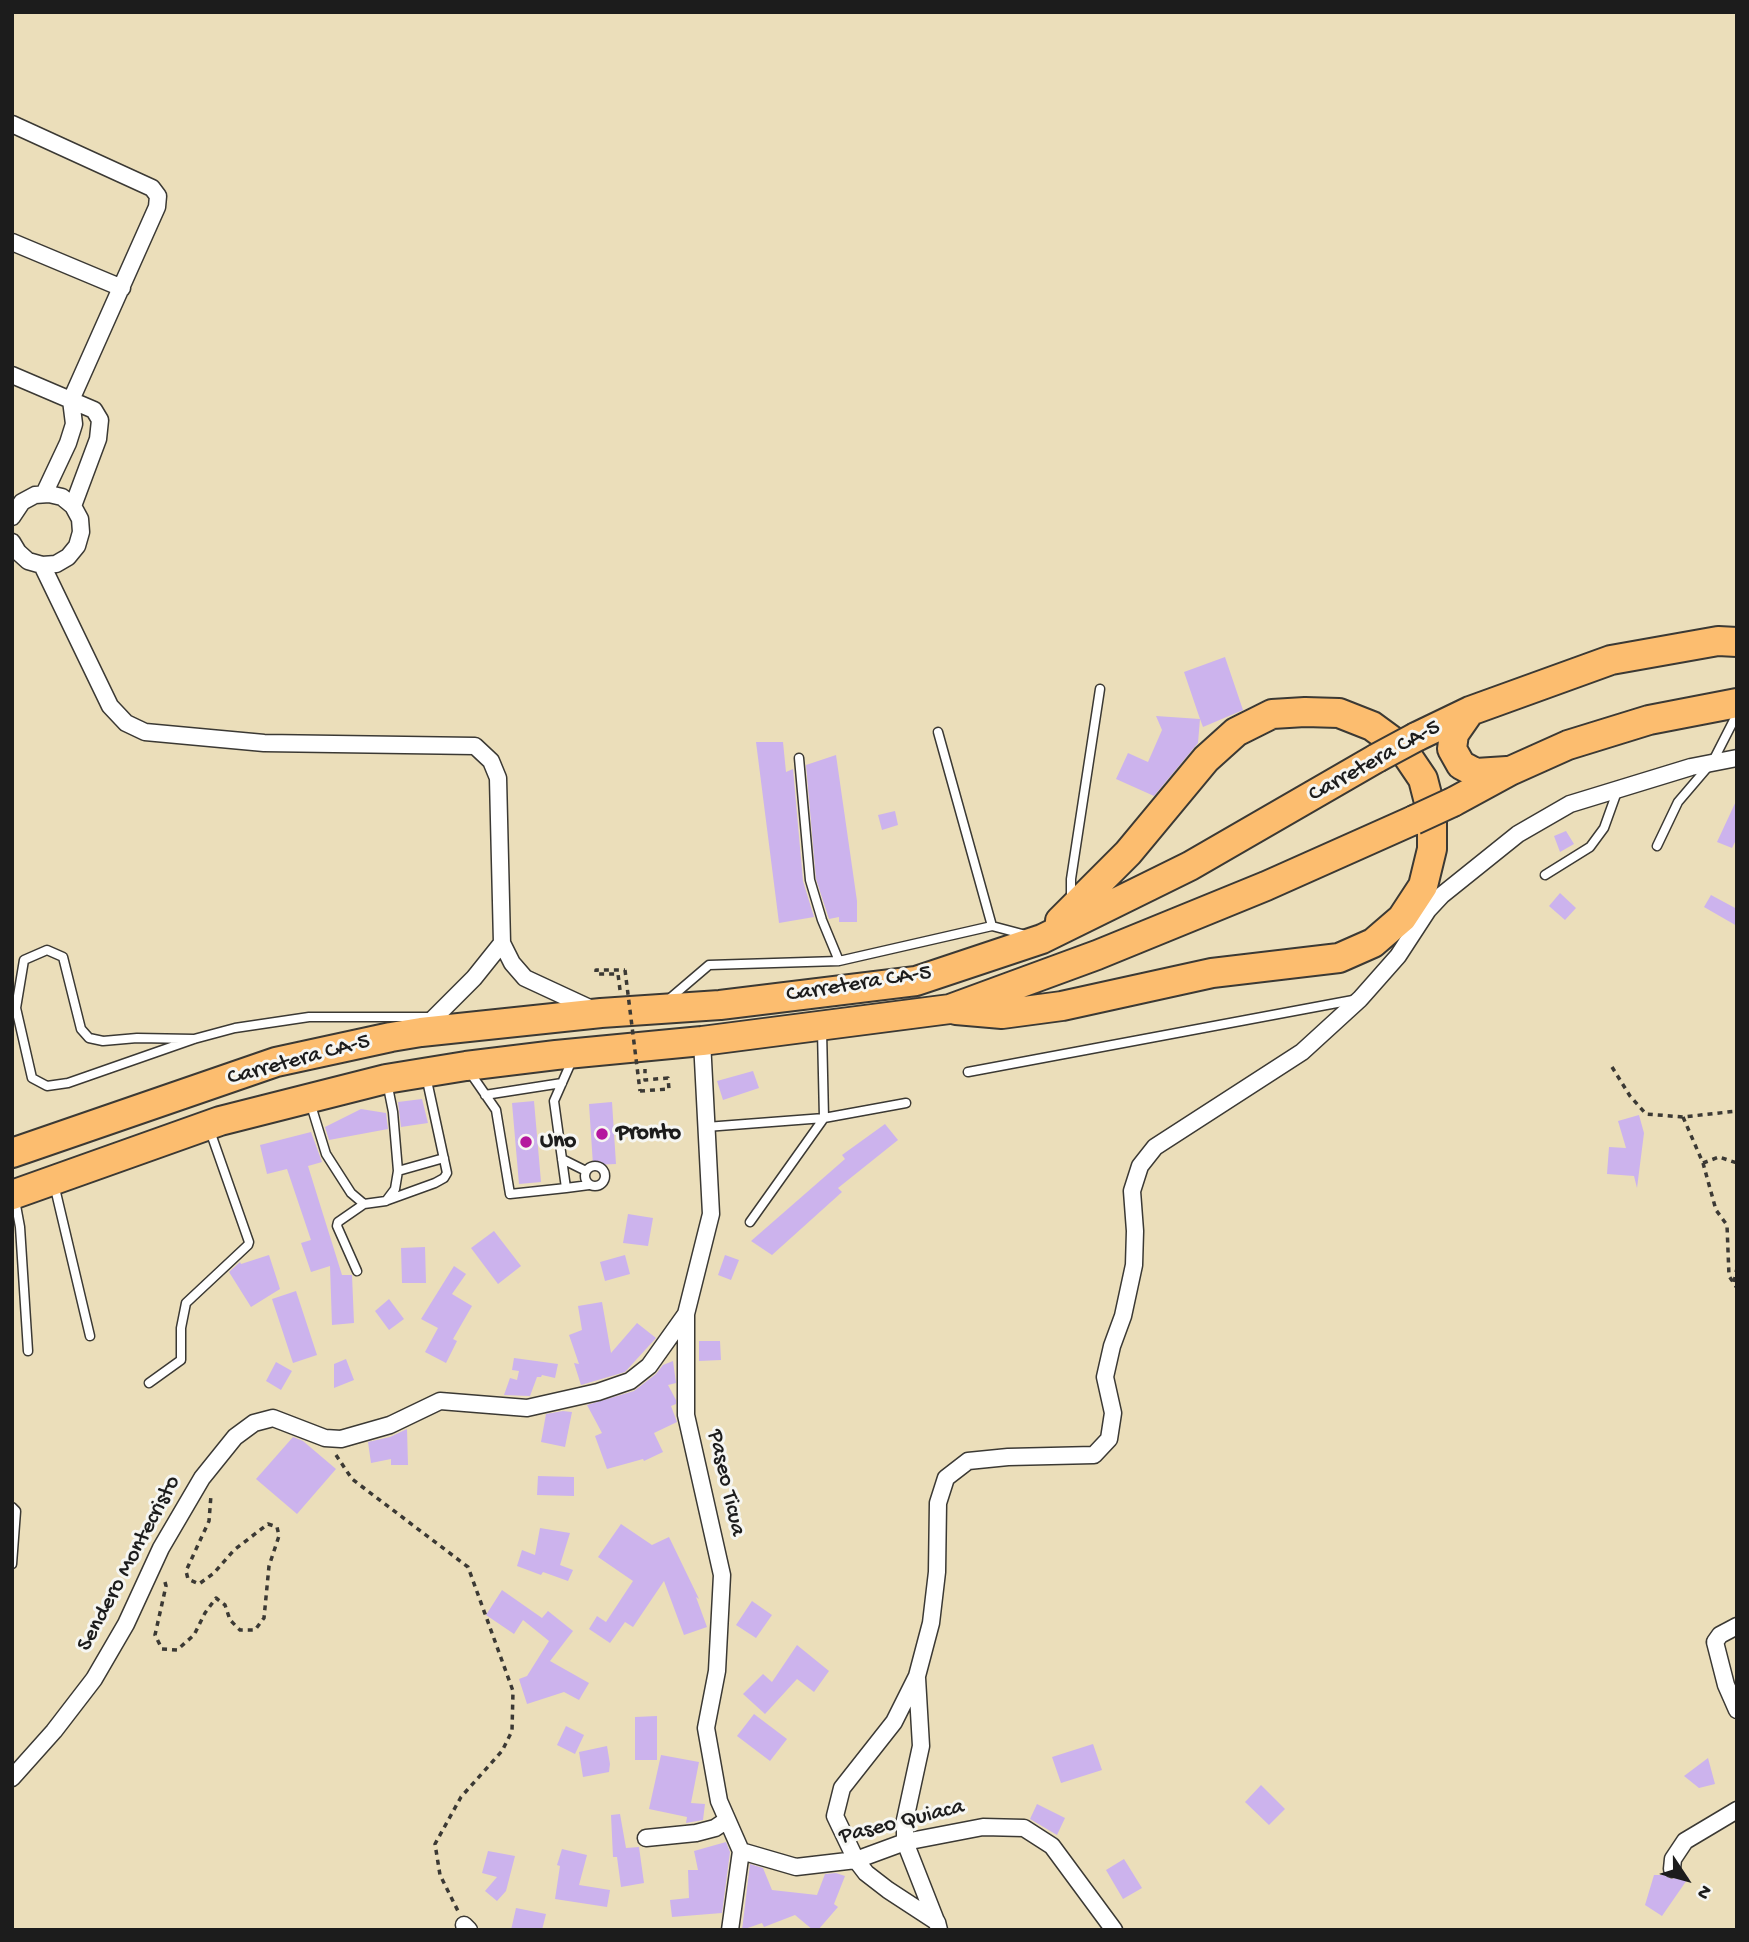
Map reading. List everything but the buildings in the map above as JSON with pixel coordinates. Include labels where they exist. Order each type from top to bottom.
[{"type":"highway","name":"Carretera CA-5","points":[[12,1153],[276,1062],[428,1024],[720,1005],[916,981],[1042,939],[1190,866],[1377,758],[1470,710],[1611,660],[1718,641],[1737,642]]},
{"type":"highway","name":"Carretera CA-5","points":[[13,1194],[207,1126],[386,1079],[466,1066],[702,1041],[950,1009],[1109,950],[1266,886],[1453,802],[1510,771],[1568,745],[1638,724],[1737,703]]},
{"type":"highway","points":[[1470,710],[1454,734],[1452,749],[1461,765],[1476,772],[1510,771]]},
{"type":"highway","points":[[950,1009],[1002,1014],[1062,1006],[1212,973],[1339,958],[1373,943],[1402,918],[1423,886],[1432,849],[1432,814],[1423,779],[1402,748],[1371,726],[1339,713],[1272,714],[1236,732],[1206,759],[1128,853],[1042,939]]},
{"type":"street","points":[[12,124],[152,188],[158,196],[157,207],[71,400],[74,424],[44,494]]},
{"type":"street","points":[[12,242],[121,288]]},
{"type":"street","points":[[12,375],[94,410],[100,420],[98,439],[73,506]]},
{"type":"street","points":[[12,517],[22,502],[35,495],[44,494],[62,497],[73,506],[81,526],[78,546],[56,564],[42,565],[28,561],[12,542]]},
{"type":"street","points":[[42,565],[110,706],[126,723],[145,732],[264,743],[475,746],[491,761],[498,778],[502,943],[512,963],[525,978],[601,1013]]},
{"type":"street","points":[[938,1926],[888,1890],[856,1860],[835,1816],[842,1788],[894,1722],[917,1675],[931,1623],[937,1572],[938,1503],[946,1478],[968,1461],[1094,1455],[1109,1439],[1113,1413],[1105,1377],[1123,1316],[1134,1265],[1132,1191],[1140,1166],[1155,1147],[1302,1052],[1360,999],[1398,956],[1428,910],[1458,881],[1518,834],[1570,804],[1713,761],[1737,758]]},
{"type":"street","points":[[1426,872],[1458,881]]},
{"type":"street","points":[[428,1024],[474,978],[502,943]]},
{"type":"street","name":"Paseo Ticua","points":[[702,1041],[711,1214],[686,1314],[686,1415],[722,1575],[718,1671],[706,1728],[719,1801],[741,1851]]},
{"type":"street","name":"Sendero Montecristo","points":[[12,1778],[54,1731],[94,1679],[126,1624],[161,1548],[202,1478],[234,1437],[254,1423],[273,1418],[325,1438],[358,1435],[440,1401],[527,1408],[598,1392],[629,1381],[649,1366],[686,1314]]},
{"type":"street","points":[[1737,1626],[1720,1635],[1715,1642],[1726,1685],[1737,1710]]},
{"type":"street","points":[[917,1675],[921,1746],[905,1820],[905,1842],[938,1926]]},
{"type":"street","points":[[1672,1869],[1673,1859],[1685,1841],[1737,1810]]},
{"type":"street","points":[[646,1838],[696,1833],[715,1828],[727,1820]]},
{"type":"street","name":"Paseo Quiaca","points":[[741,1851],[796,1867],[856,1860],[905,1842],[983,1827],[1024,1828],[1052,1846],[1114,1930]]},
{"type":"street","points":[[730,1930],[741,1851]]},
{"type":"lane","points":[[1070,911],[1071,879],[1100,689]]},
{"type":"lane","points":[[1657,846],[1678,802],[1713,761],[1737,714]]},
{"type":"lane","points":[[938,732],[992,926]]},
{"type":"lane","points":[[799,758],[810,880],[822,920],[839,961]]},
{"type":"lane","points":[[1545,874],[1590,847],[1604,828],[1618,789]]},
{"type":"lane","points":[[658,1010],[709,965],[839,961],[992,926],[1042,939]]},
{"type":"lane","points":[[194,1039],[137,1038],[103,1041],[89,1038],[81,1029],[64,957],[47,950],[24,960],[16,1008],[32,1078],[47,1086],[68,1083],[194,1039],[235,1028],[309,1017],[428,1024]]},
{"type":"lane","points":[[968,1072],[1360,999]]},
{"type":"lane","points":[[750,1222],[824,1118],[822,1025]]},
{"type":"lane","points":[[566,1188],[554,1101],[576,1053]]},
{"type":"lane","points":[[466,1066],[496,1110],[510,1194],[600,1186],[606,1177],[601,1168],[595,1166],[586,1171],[584,1176],[589,1185]]},
{"type":"lane","points":[[357,1271],[337,1227],[338,1222],[364,1204],[386,1201],[444,1178],[447,1173],[425,1073]]},
{"type":"lane","points":[[386,1079],[392,1107],[398,1171],[395,1189],[386,1201]]},
{"type":"lane","points":[[485,1095],[562,1083]]},
{"type":"lane","points":[[309,1098],[326,1154],[351,1194],[364,1204]]},
{"type":"lane","points":[[706,1127],[824,1118],[906,1103]]},
{"type":"lane","points":[[149,1383],[181,1360],[181,1328],[186,1303],[249,1242],[207,1126]]},
{"type":"lane","points":[[398,1171],[444,1158]]},
{"type":"lane","points":[[562,1159],[586,1171]]},
{"type":"lane","points":[[54,1181],[90,1336]]},
{"type":"lane","points":[[13,1194],[20,1227],[28,1351]]},
{"type":"lane","points":[[12,1507],[16,1511],[12,1564]]},
{"type":"path","points":[[618,974],[596,974],[596,970],[625,970],[640,1091],[669,1089],[668,1078],[645,1080]]},
{"type":"path","points":[[1612,1067],[1630,1096],[1646,1114],[1683,1117],[1737,1111]]},
{"type":"path","points":[[1683,1117],[1703,1163],[1716,1210],[1727,1225],[1729,1276],[1735,1286]]},
{"type":"path","points":[[1703,1163],[1719,1157],[1737,1163]]},
{"type":"path","points":[[1735,1286],[1737,1268]]},
{"type":"path","points":[[325,1438],[352,1479],[468,1567],[513,1690],[512,1731],[502,1751],[461,1797],[435,1844],[440,1875],[467,1927]]},
{"type":"path","points":[[161,1548],[166,1586],[155,1635],[162,1649],[177,1650],[194,1635],[216,1598],[225,1605],[230,1620],[240,1630],[255,1630],[264,1618],[269,1566],[279,1536],[277,1527],[268,1524],[234,1550],[214,1573],[199,1584],[188,1579],[186,1571],[209,1521],[211,1493],[202,1478]]},
{"type":"place","name":"Pronto","points":[[602,1134]]},
{"type":"place","name":"Uno","points":[[526,1142]]}]
